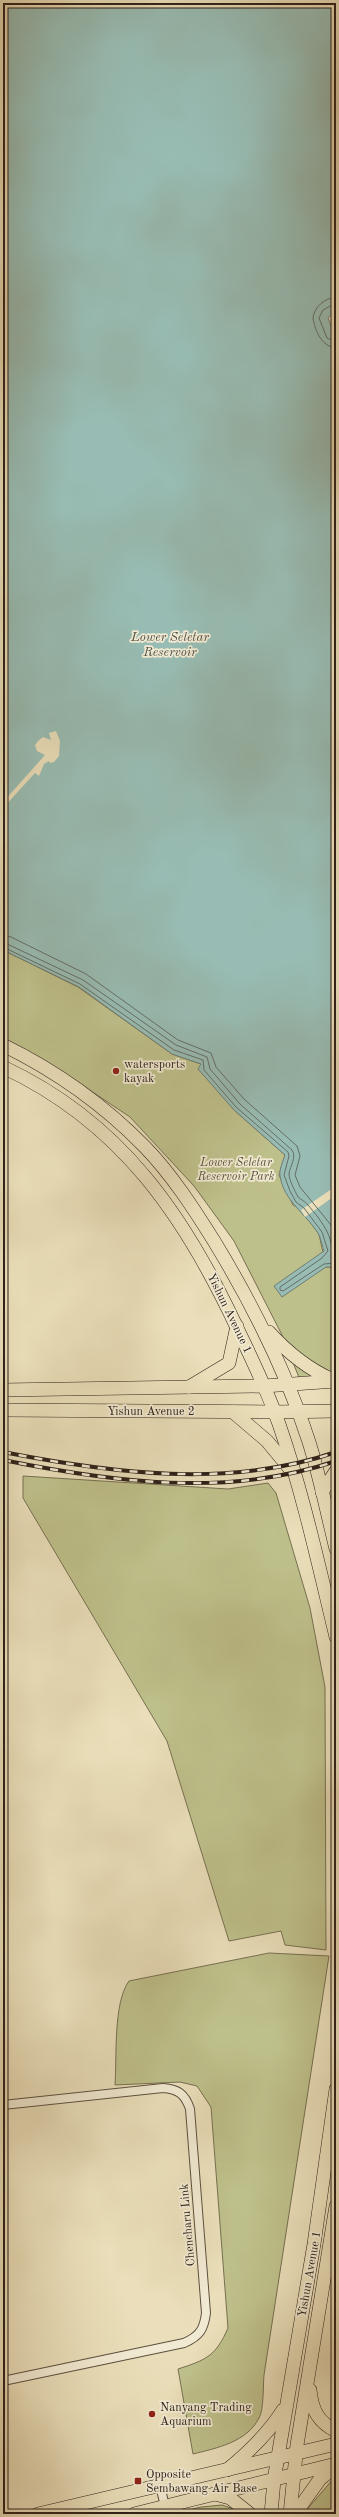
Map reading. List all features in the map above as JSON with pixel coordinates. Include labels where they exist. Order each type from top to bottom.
[{"type":"main road","name":"Yishun Avenue 1","points":[[3,1045],[32,1059],[72,1084],[111,1115],[145,1148],[194,1208],[263,1325],[288,1384],[322,1492],[336,1549]]},
{"type":"main road","name":"Yishun Avenue 1","points":[[3,1067],[53,1096],[118,1146],[156,1187],[185,1230],[213,1276],[275,1412],[336,1637]]},
{"type":"main road","points":[[185,1230],[193,1234],[200,1231],[201,1227],[194,1208]]},
{"type":"main road","points":[[263,1325],[294,1357],[315,1372],[336,1381]]},
{"type":"main road","points":[[188,1388],[228,1363],[237,1326]]},
{"type":"main road","name":"Yishun Avenue 2","points":[[3,1390],[264,1386],[336,1381]]},
{"type":"main road","name":"Yishun Avenue 2","points":[[3,1410],[233,1412],[322,1411]]},
{"type":"main road","points":[[322,1411],[336,1411]]},
{"type":"main road","points":[[322,1411],[336,1414]]},
{"type":"main road","points":[[233,1412],[267,1441],[293,1474]]},
{"type":"main road","points":[[322,1492],[336,1470]]},
{"type":"main road","name":"Yishun Avenue 1","points":[[271,2514],[277,2458],[314,2244],[336,2089]]},
{"type":"main road","name":"Yishun Avenue 1","points":[[290,2514],[296,2453],[336,2206]]},
{"type":"main road","points":[[309,2372],[311,2404],[324,2425],[336,2431]]},
{"type":"main road","points":[[225,2472],[253,2448],[271,2429],[286,2403]]},
{"type":"main road","points":[[38,2514],[225,2472],[336,2444]]},
{"type":"main road","points":[[134,2514],[166,2510],[213,2494],[336,2465]]},
{"type":"main road","points":[[295,2514],[320,2479],[336,2465]]},
{"type":"main road","points":[[213,2494],[230,2498],[250,2514]]},
{"type":"street","name":"Chencharu Link","points":[[3,2105],[163,2088],[175,2089],[182,2093],[187,2099],[190,2109],[206,2313],[204,2328],[199,2335],[184,2343],[3,2381]]},
{"type":"street","points":[[160,2486],[166,2510]]},
{"type":"green space","name":"Lower Seletar Reservoir Park","points":[[3,950],[78,987],[172,1054],[201,1064],[234,1110],[285,1155],[279,1175],[293,1205],[301,1210],[319,1234],[326,1267],[336,1267],[336,1380],[300,1380],[282,1335],[234,1241],[194,1186],[130,1117],[73,1079],[3,1041]]},
{"type":"green space","points":[[23,1476],[228,1489],[268,1483],[276,1493],[310,1608],[325,1687],[326,1950],[285,1945],[281,1931],[229,1941],[167,1741],[23,1498]]},
{"type":"green space","points":[[269,1953],[329,1956],[264,2375],[262,2409],[261,2414],[254,2426],[247,2433],[230,2443],[193,2454],[178,2369],[196,2363],[209,2356],[219,2345],[228,2328],[211,2107],[197,2086],[180,2082],[115,2085],[118,2016],[120,2003],[129,1981]]},
{"type":"green space","points":[[334,2478],[336,2478],[336,2514],[303,2514]]},
{"type":"green space","points":[[222,2505],[237,2510],[240,2514],[171,2514],[201,2507]]},
{"type":"water","name":"Lower Seletar Reservoir","points":[[3,3],[336,3],[336,311],[328,318],[336,337],[336,1267],[326,1267],[282,1297],[274,1286],[324,1251],[318,1233],[290,1200],[282,1185],[280,1171],[285,1155],[234,1110],[198,1069],[201,1064],[172,1054],[79,987],[3,950]]},
{"type":"pier","points":[[56,731],[60,741],[59,756],[54,762],[50,763],[49,761],[44,764],[39,776],[35,773],[3,808],[3,802],[45,755],[37,751],[35,745],[43,737],[51,740],[49,733]]},
{"type":"pier","points":[[336,1186],[336,1195],[305,1217],[301,1210]]},
{"type":"railway","points":[[3,1452],[86,1466],[170,1474],[212,1474],[254,1471],[295,1463],[336,1452]]},
{"type":"railway","points":[[3,1460],[86,1475],[170,1483],[212,1483],[254,1480],[295,1472],[336,1461]]},
{"type":"place","name":"watersports kayak","points":[[116,1071]]},
{"type":"place","name":"Nanyang Trading Aquarium","points":[[152,2414]]},
{"type":"place","name":"Opposite Sembawang Air Base","points":[[138,2481]]}]
